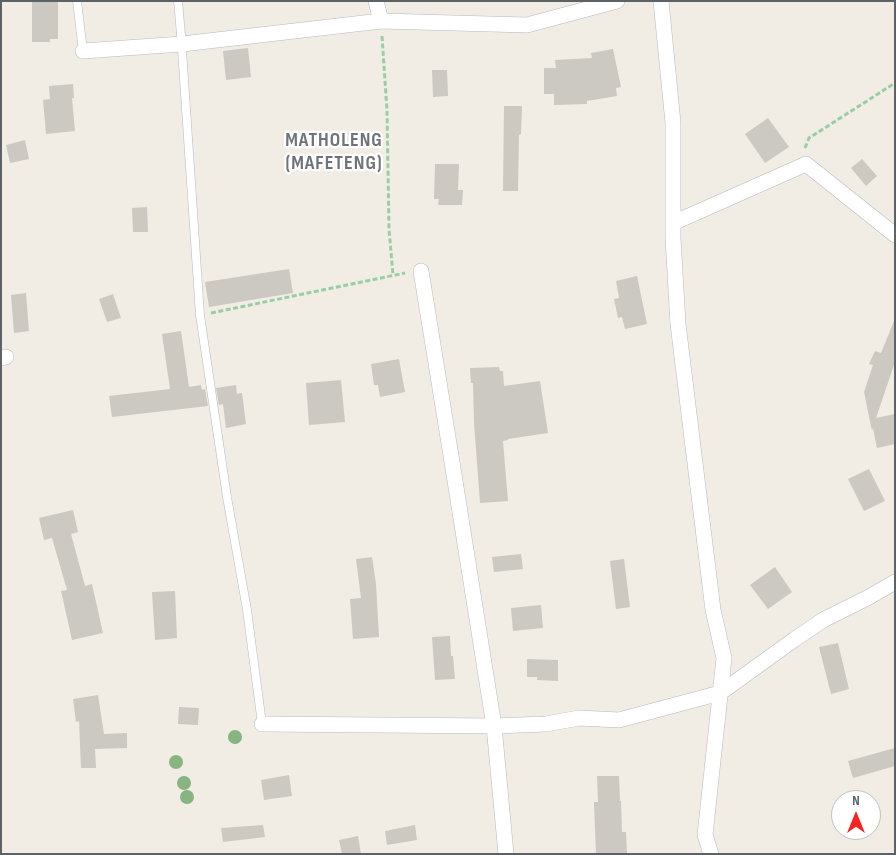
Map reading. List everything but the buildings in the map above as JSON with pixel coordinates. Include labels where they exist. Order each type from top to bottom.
[{"type":"street","points":[[376,1],[381,22]]},
{"type":"street","points":[[83,51],[182,44],[381,22],[527,25],[617,1]]},
{"type":"street","points":[[662,1],[673,123],[673,223],[678,324],[713,610],[724,658],[705,835],[711,854]]},
{"type":"street","points":[[673,223],[806,164],[895,235]]},
{"type":"street","points":[[421,270],[494,726],[506,854]]},
{"type":"street","points":[[262,724],[494,726],[546,724],[579,718],[618,720],[720,693],[823,620],[895,582]]},
{"type":"lane","points":[[78,1],[83,51]]},
{"type":"lane","points":[[178,1],[200,315],[227,497],[248,610],[262,724]]},
{"type":"path","points":[[381,22],[387,110],[393,275]]},
{"type":"path","points":[[806,164],[812,160],[805,150],[810,138],[895,83]]},
{"type":"path","points":[[200,315],[421,270]]},
{"type":"district","name":"MATHOLENG (MAFETENG)","points":[[334,152]]}]
